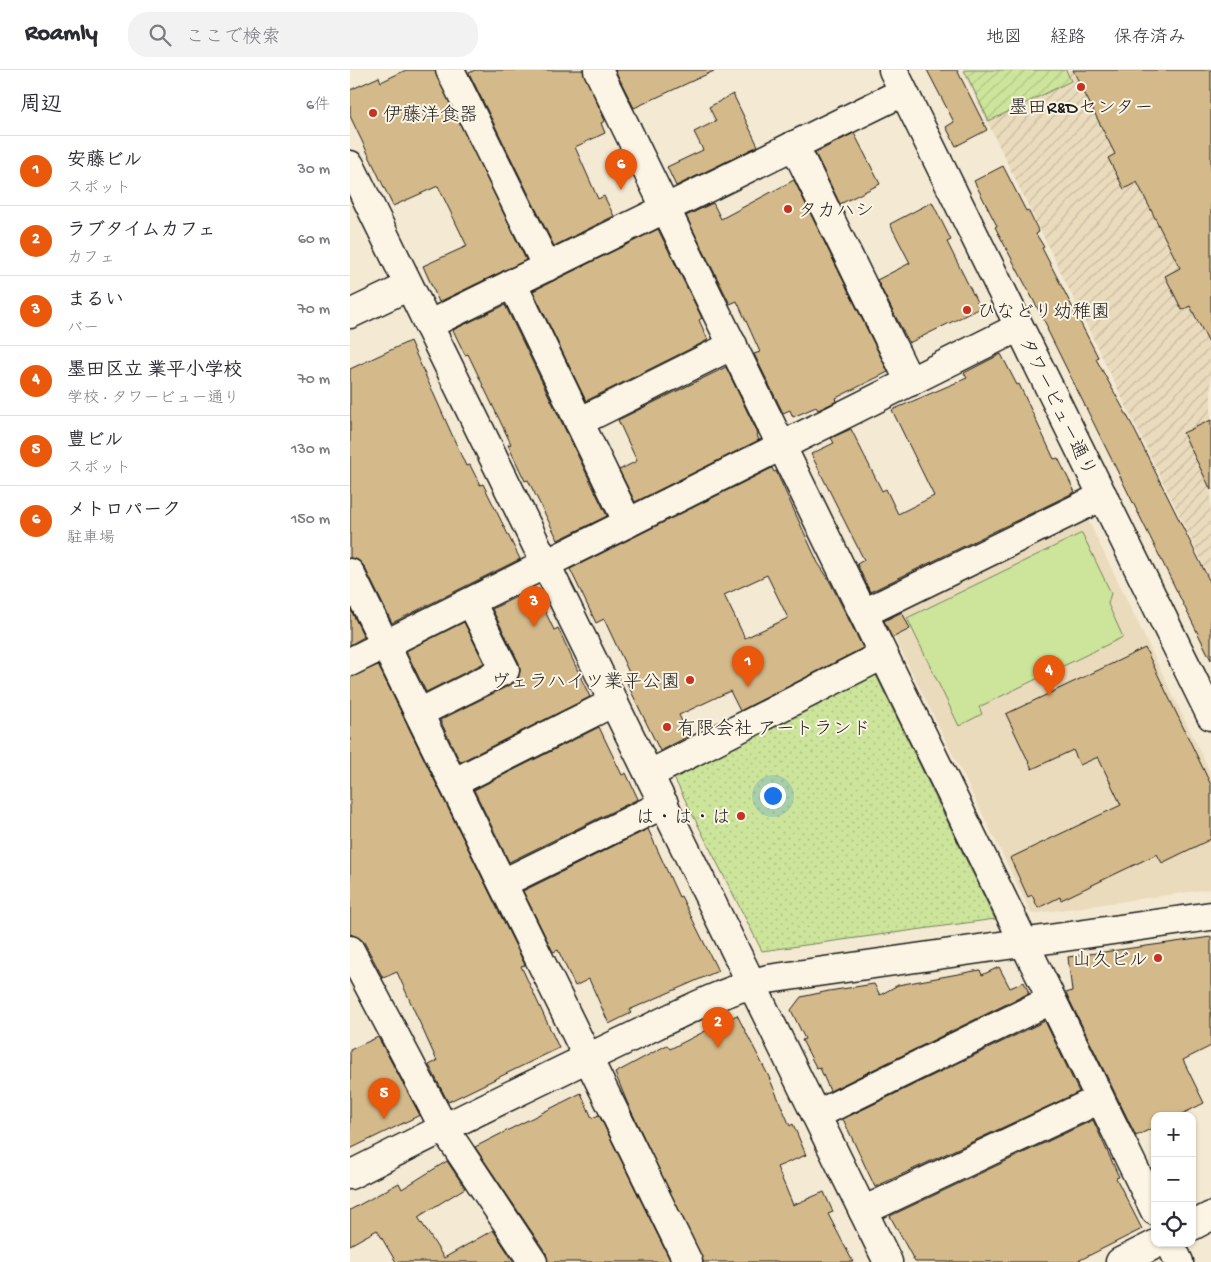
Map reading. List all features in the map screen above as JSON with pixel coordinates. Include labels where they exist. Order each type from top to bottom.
[{"type":"street","points":[[450,70],[547,267]]},
{"type":"street","points":[[598,70],[864,613],[883,656],[1050,1000],[1151,1203]]},
{"type":"street","points":[[428,325],[794,145],[898,81]]},
{"type":"street","name":"タワービュー通り","points":[[898,81],[1211,716]]},
{"type":"street","points":[[794,145],[910,382]]},
{"type":"street","points":[[350,165],[888,1262]]},
{"type":"street","points":[[512,283],[628,523]]},
{"type":"street","points":[[350,314],[409,286]]},
{"type":"street","points":[[350,662],[1019,327]]},
{"type":"street","points":[[579,422],[733,345]]},
{"type":"street","points":[[864,613],[1103,496]]},
{"type":"street","points":[[350,573],[688,1262]]},
{"type":"street","points":[[419,713],[504,670],[471,602]]},
{"type":"street","points":[[650,774],[883,656]]},
{"type":"street","points":[[453,783],[614,702]]},
{"type":"street","points":[[503,883],[664,804]]},
{"type":"street","points":[[350,1175],[710,1000],[752,984],[777,978],[1211,916]]},
{"type":"street","points":[[350,950],[444,1128],[533,1262]]},
{"type":"street","points":[[816,1115],[1050,1000]]},
{"type":"street","points":[[863,1211],[1100,1098]]},
{"type":"street","points":[[1196,1224],[1211,1216]]},
{"type":"street","points":[[1120,1262],[1151,1246]]},
{"type":"street","points":[[1172,1247],[1178,1262]]},
{"type":"shaded area","points":[[962,70],[1211,70],[1211,580]]},
{"type":"shaded area","points":[[1088,520],[1211,774],[1211,889],[1032,914],[885,618]]},
{"type":"green space","points":[[964,70],[1066,70],[1071,81],[989,121]]},
{"type":"green space","points":[[1082,533],[1111,593],[1108,604],[1123,637],[979,707],[982,714],[959,726],[907,618]]},
{"type":"green space","points":[[873,669],[995,919],[762,951],[671,772]]},
{"type":"building","points":[[406,70],[435,70],[526,260],[439,302],[423,266],[467,246],[438,186],[393,206],[350,116],[350,90],[379,77],[381,82]]},
{"type":"building","points":[[475,70],[583,70],[605,121],[601,123],[605,133],[575,147],[598,199],[604,196],[614,216],[554,246],[469,73]]},
{"type":"building","points":[[615,70],[716,70],[634,108]]},
{"type":"building","points":[[927,70],[957,70],[987,130],[956,146],[946,127],[954,122]]},
{"type":"building","points":[[1073,70],[1211,70],[1211,347],[1190,306],[1182,310],[1165,276],[1180,268],[1137,182],[1124,189],[1108,158],[1115,154]]},
{"type":"building","points":[[733,94],[758,146],[676,186],[667,167],[703,150],[694,132],[716,121],[709,107]]},
{"type":"building","points":[[854,133],[880,184],[840,204],[815,153]]},
{"type":"building","points":[[1003,166],[1039,232],[1036,234],[1044,247],[1042,248],[1098,357],[1096,359],[1131,423],[1211,584],[1211,660],[1048,328],[995,227],[997,226],[974,181]]},
{"type":"building","points":[[794,180],[888,372],[836,398],[837,401],[818,410],[816,407],[793,417],[790,410],[783,413],[754,354],[760,352],[737,301],[730,304],[686,216],[713,203],[721,219]]},
{"type":"building","points":[[932,202],[951,240],[947,242],[980,308],[909,343],[877,280],[910,263],[890,224]]},
{"type":"building","points":[[658,229],[702,318],[699,320],[708,340],[586,401],[533,291]]},
{"type":"building","points":[[505,305],[607,516],[558,540],[528,480],[525,481],[508,445],[511,444],[468,354],[465,355],[453,330]]},
{"type":"building","points":[[410,341],[466,466],[470,465],[480,485],[483,484],[520,559],[392,623],[364,566],[358,560],[350,558],[350,369]]},
{"type":"building","points":[[1001,354],[1017,385],[1019,384],[1054,459],[1058,458],[1075,492],[870,592],[857,564],[864,560],[811,454],[834,443],[831,438],[851,429],[882,491],[886,489],[898,514],[934,496],[892,410],[967,378],[964,373]]},
{"type":"building","points":[[726,367],[758,434],[759,440],[635,502],[619,470],[637,461],[618,420]]},
{"type":"building","points":[[1211,420],[1211,490],[1183,433]]},
{"type":"building","points":[[772,468],[774,472],[776,471],[818,563],[828,578],[863,648],[740,711],[730,691],[679,715],[689,736],[660,751],[627,683],[633,681],[604,619],[596,623],[570,569]],"holes":[[[767,575],[788,618],[745,638],[724,595]]]},
{"type":"building","points":[[534,588],[554,630],[558,628],[590,697],[460,762],[440,720],[512,684],[518,679],[519,663],[492,609]]},
{"type":"building","points":[[350,608],[364,637],[350,645]]},
{"type":"building","points":[[902,612],[910,629],[892,638],[884,621]]},
{"type":"building","points":[[464,622],[484,663],[426,692],[406,651]]},
{"type":"building","points":[[1145,648],[1211,785],[1211,839],[1162,863],[1157,854],[1061,900],[1060,897],[1038,908],[1032,895],[1028,897],[1010,858],[1121,805],[1098,757],[1080,765],[1073,750],[1032,769],[1006,714]]},
{"type":"building","points":[[378,665],[525,965],[521,966],[559,1048],[448,1102],[429,1065],[437,1061],[397,972],[383,978],[364,942],[350,934],[350,677]]},
{"type":"building","points":[[599,727],[622,775],[626,773],[638,799],[509,862],[474,790]]},
{"type":"building","points":[[648,829],[679,897],[681,896],[718,971],[629,1010],[631,1013],[609,1024],[589,979],[575,986],[558,950],[553,952],[523,891]]},
{"type":"building","points":[[1211,937],[1211,1046],[1183,1060],[1204,1103],[1186,1112],[1151,1112],[1151,1129],[1136,1136],[1066,993],[1072,991],[1068,957]]},
{"type":"building","points":[[999,967],[1010,988],[1024,982],[1029,993],[830,1091],[820,1068],[817,1069],[802,1040],[805,1039],[791,1010],[801,997],[829,991],[874,984],[880,995],[898,985],[980,970],[982,975]]},
{"type":"building","points":[[737,1015],[768,1075],[790,1126],[793,1124],[806,1155],[777,1167],[793,1205],[824,1192],[833,1212],[828,1214],[853,1262],[703,1262],[627,1102],[615,1073],[667,1045],[670,1049]]},
{"type":"building","points":[[1045,1021],[1079,1092],[875,1187],[843,1119]]},
{"type":"building","points":[[378,1037],[420,1115],[350,1149],[350,1050]]},
{"type":"building","points":[[581,1093],[592,1118],[599,1115],[671,1262],[548,1262],[546,1253],[475,1147]]},
{"type":"building","points":[[1093,1120],[1119,1177],[1116,1178],[1142,1229],[1076,1262],[915,1262],[890,1216]]},
{"type":"building","points":[[447,1161],[465,1188],[418,1217],[444,1258],[493,1230],[514,1262],[396,1262],[377,1230],[350,1245],[350,1210],[399,1183],[402,1189]]},
{"type":"place","name":"墨田R&Dセンター","points":[[1081,87]]},
{"type":"place","name":"伊藤洋食器","points":[[373,113]]},
{"type":"place","name":"メトロパーク","points":[[621,190]]},
{"type":"place","name":"タカハシ","points":[[788,209]]},
{"type":"place","name":"ひなどり幼稚園","points":[[967,310]]},
{"type":"place","name":"まるい","points":[[534,627]]},
{"type":"place","name":"ヴェラハイツ業平公園","points":[[690,680]]},
{"type":"place","name":"安藤ビル","points":[[748,687]]},
{"type":"place","name":"墨田区立 業平小学校","points":[[1049,696]]},
{"type":"place","name":"有限会社 アートランド","points":[[667,727]]},
{"type":"place","name":"は・は・は","points":[[741,816]]},
{"type":"place","name":"山久ビル","points":[[1158,958]]},
{"type":"place","name":"ラブタイムカフェ","points":[[718,1048]]},
{"type":"place","name":"豊ビル","points":[[384,1119]]}]
